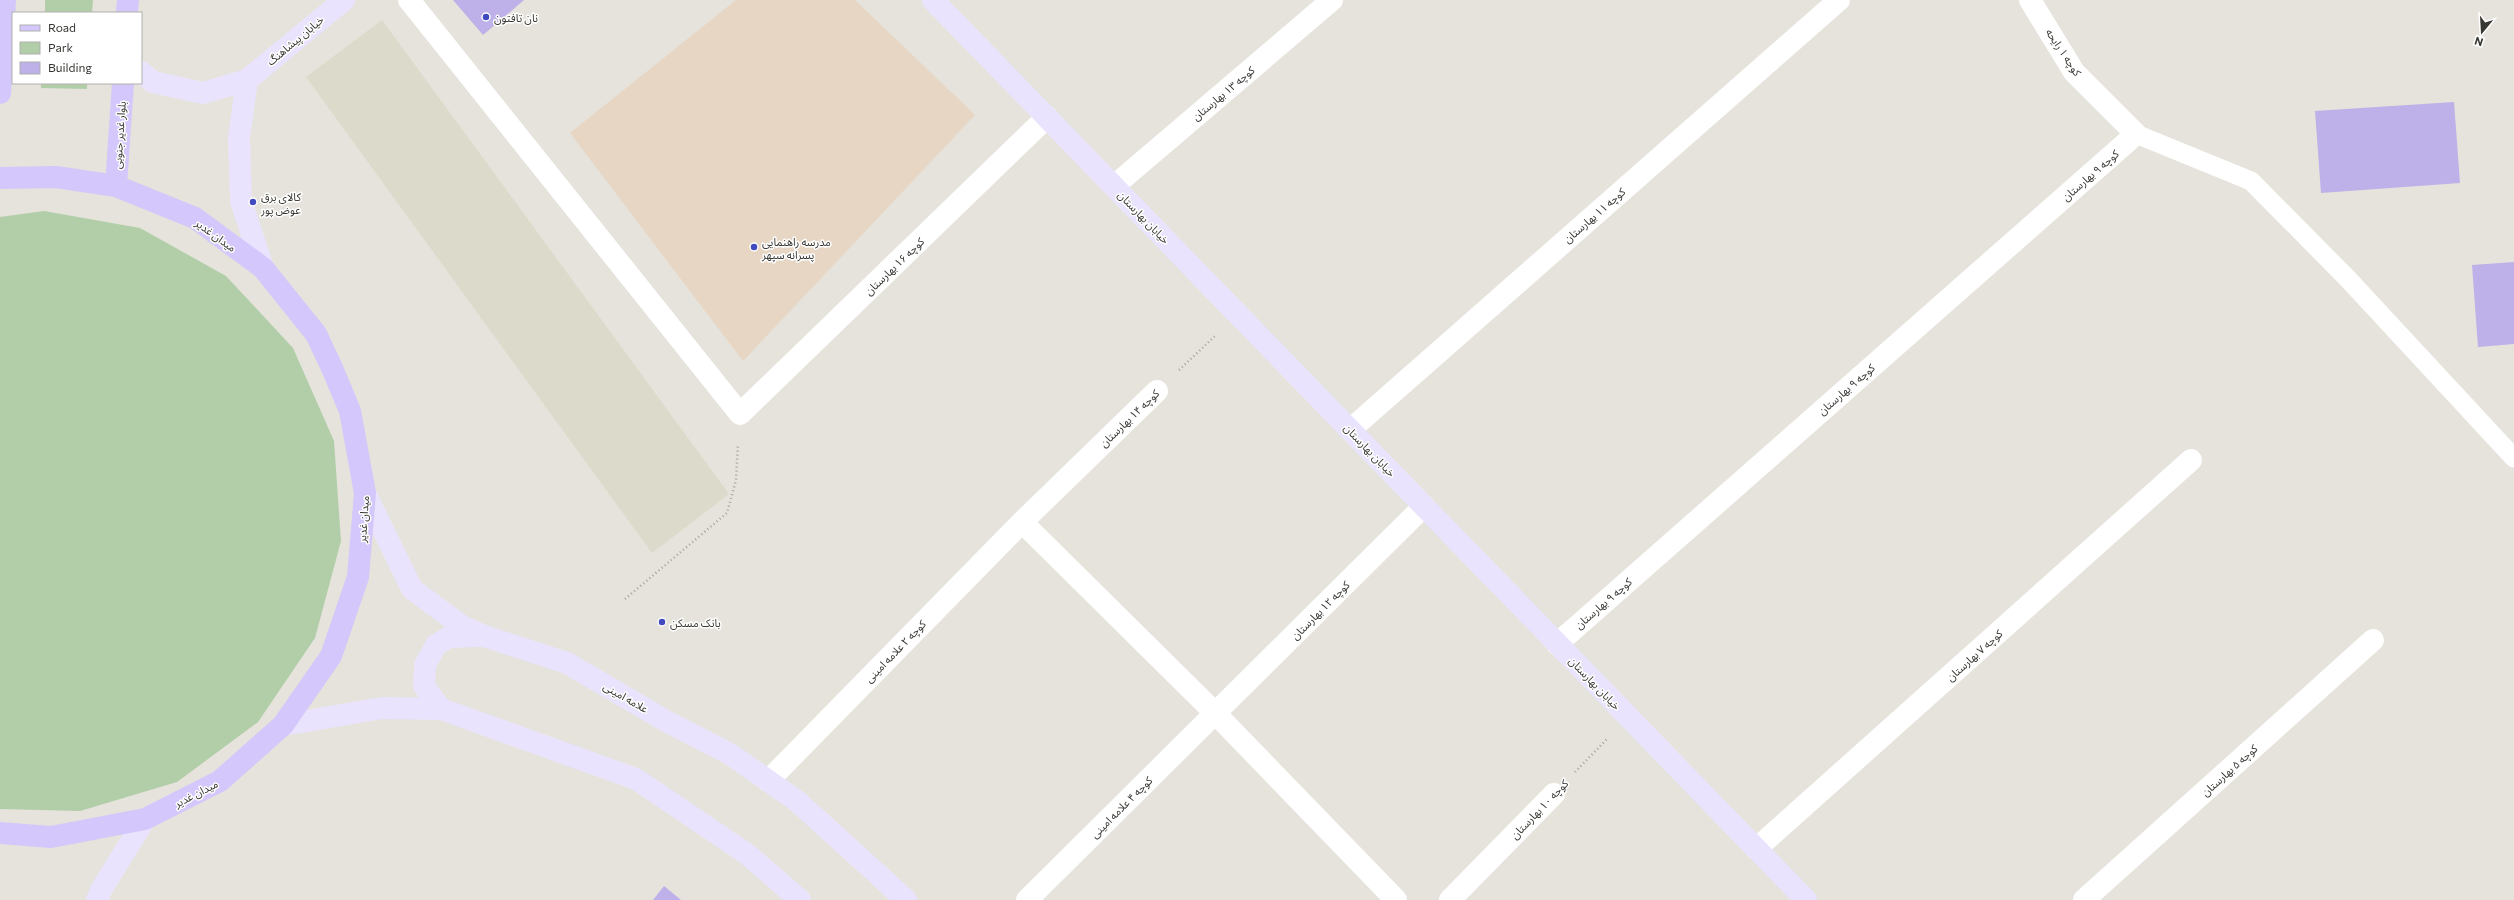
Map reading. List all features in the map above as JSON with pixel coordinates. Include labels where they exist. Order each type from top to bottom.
[{"type":"main road","points":[[0,93],[5,0]]},
{"type":"main road","points":[[127,12],[128,0]]},
{"type":"main road","name":"بلوار غدیر جنوبی","points":[[116,186],[123,84]]},
{"type":"main road","name":"میدان غدیر","points":[[0,178],[56,177],[116,186],[195,218],[263,268],[316,334],[332,368],[350,411],[365,494],[358,577],[333,649],[330,656],[283,725],[220,781],[145,819],[51,837],[0,833]]},
{"type":"street","name":"خیابان پیشاهنگ","points":[[142,73],[153,82],[203,93],[247,80],[344,0]]},
{"type":"street","points":[[408,0],[740,414]]},
{"type":"street","name":"خیابان بهارستان","points":[[933,0],[1806,900]]},
{"type":"street","name":"کوچه ۱۳ بهارستان","points":[[1114,186],[1332,0]]},
{"type":"street","name":"کوچه ۱۱ بهارستان","points":[[1350,430],[1839,0]]},
{"type":"street","name":"کوچه ۱ رایحه","points":[[2030,0],[2074,72],[2136,134]]},
{"type":"street","points":[[247,80],[239,138],[241,201],[263,268]]},
{"type":"street","name":"کوچه ۱۶ بهارستان","points":[[740,414],[1047,117]]},
{"type":"street","name":"کوچه ۹ بهارستان","points":[[1557,644],[2136,134]]},
{"type":"street","name":"کوچه ۱۴ بهارستان","points":[[1022,522],[1157,391]]},
{"type":"street","name":"کوچه ۷ بهارستان","points":[[1756,849],[2191,460]]},
{"type":"street","name":"علامه امینی","points":[[365,494],[412,589],[462,626],[484,636],[567,663],[666,721],[730,754],[797,802],[906,900]]},
{"type":"street","name":"کوچه ۱۲ بهارستان","points":[[1215,713],[1424,506]]},
{"type":"street","points":[[1022,522],[1215,713],[1396,900]]},
{"type":"street","name":"کوچه ۲ علامه امینی","points":[[768,781],[1022,522]]},
{"type":"street","points":[[441,709],[424,686],[425,665],[436,645],[449,637],[484,636]]},
{"type":"street","name":"کوچه ۵ بهارستان","points":[[2084,900],[2373,640]]},
{"type":"street","points":[[283,725],[382,708],[441,709],[636,779],[747,854],[800,900]]},
{"type":"street","name":"کوچه ۴ علامه امینی","points":[[1027,900],[1215,713]]},
{"type":"street","name":"کوچه ۱۰ بهارستان","points":[[1450,900],[1554,794]]},
{"type":"street","points":[[97,900],[101,890],[145,819]]},
{"type":"lane","points":[[2136,134],[2251,181],[2348,279],[2514,458]]},
{"type":"path","name":"کوچه ۱۴ بهارستان","points":[[1157,391],[1238,314]]},
{"type":"path","points":[[625,599],[727,513],[736,480],[740,414]]},
{"type":"path","name":"کوچه ۱۰ بهارستان","points":[[1554,794],[1629,717]]},
{"type":"shaded area","name":"مدرسه راهنمایی پسرانه سپهر","points":[[736,0],[855,0],[975,115],[743,361],[570,133]]},
{"type":"shaded area","points":[[382,20],[729,494],[652,553],[306,77]]},
{"type":"green space","points":[[45,0],[93,0],[92,12],[45,12]]},
{"type":"green space","points":[[41,84],[87,84],[87,89],[41,88]]},
{"type":"green space","points":[[44,211],[140,228],[226,276],[293,348],[334,441],[341,541],[315,638],[258,722],[177,782],[80,811],[0,809],[0,217]]},
{"type":"building","name":"نان تافتون","points":[[453,0],[524,0],[483,35]]},
{"type":"building","points":[[2454,102],[2460,183],[2321,193],[2315,111]]},
{"type":"building","points":[[2514,262],[2514,344],[2478,347],[2472,265]]},
{"type":"building","points":[[664,886],[681,900],[653,900]]},
{"type":"place","name":"نان تافتون","points":[[486,17]]},
{"type":"place","name":"کالای برق عوض پور","points":[[253,202]]},
{"type":"place","name":"مدرسه راهنمایی پسرانه سپهر","points":[[754,247]]},
{"type":"place","name":"بانک مسکن","points":[[662,622]]}]
